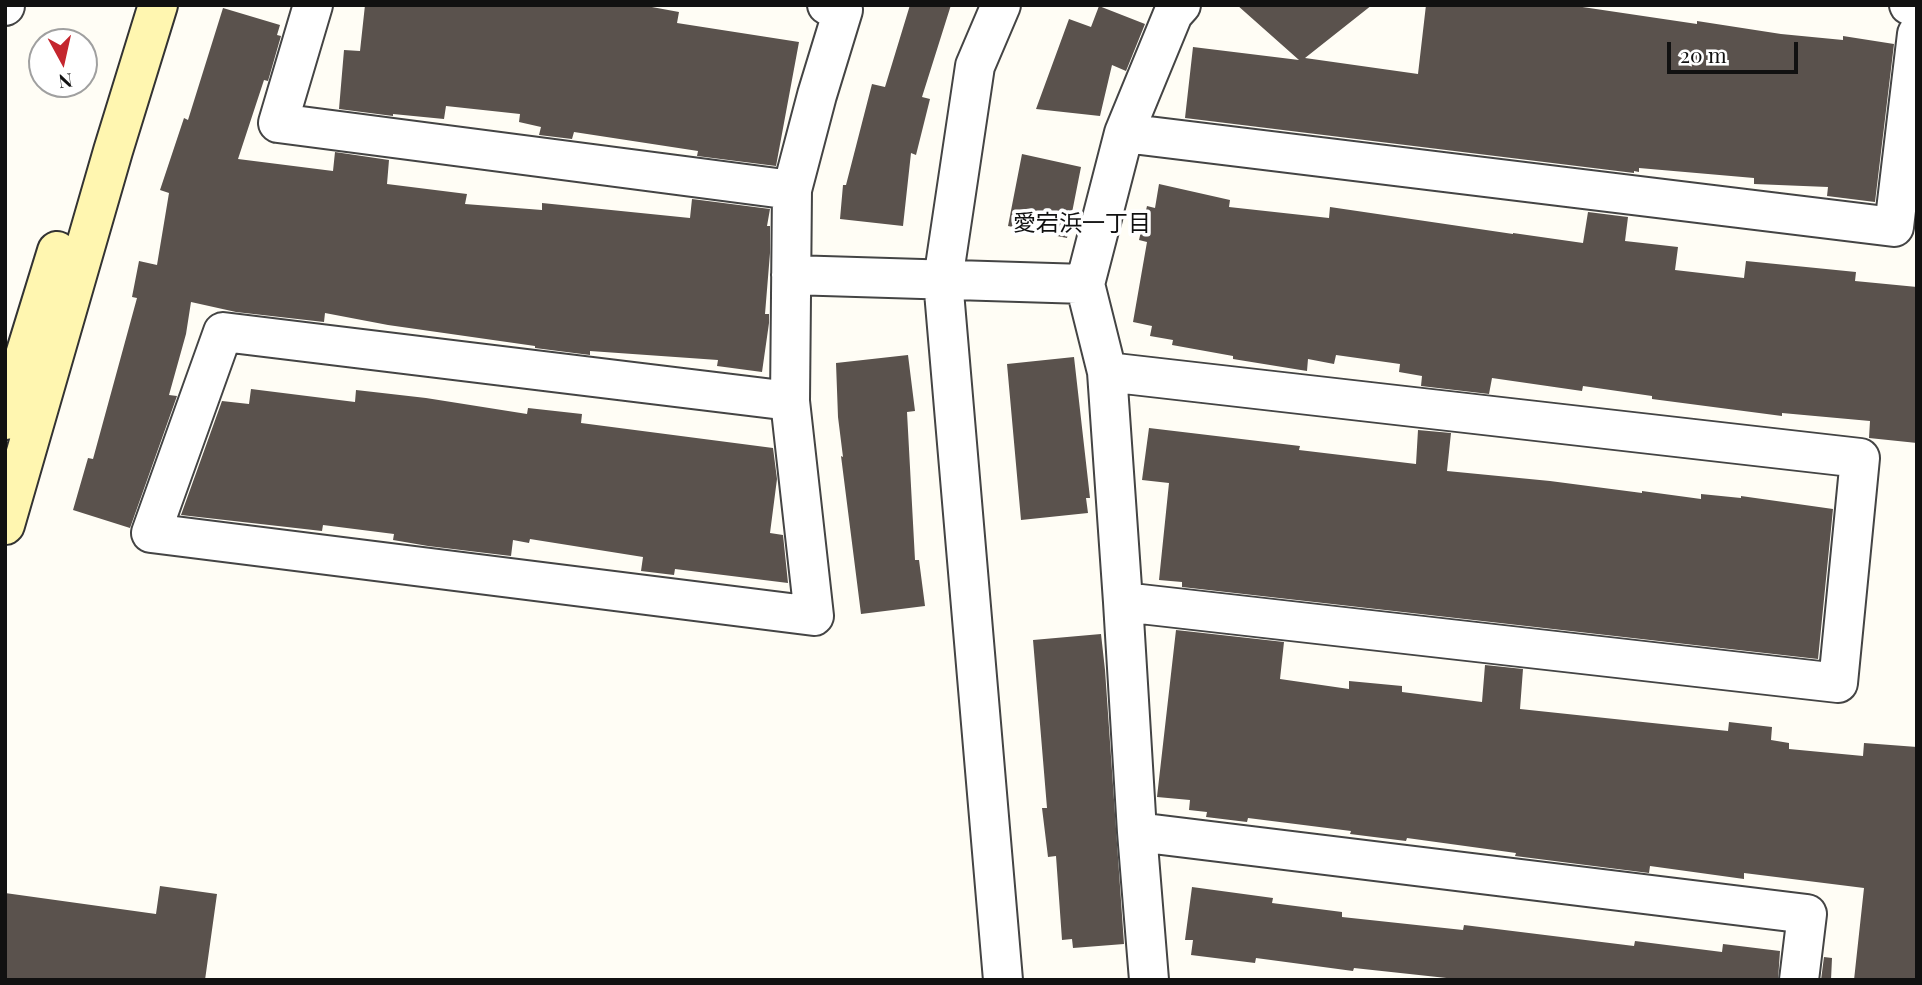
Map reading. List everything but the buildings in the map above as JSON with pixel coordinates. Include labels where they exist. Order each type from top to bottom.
[{"type":"street","points":[[5,420],[132,5]]},
{"type":"street","points":[[5,525],[158,5]]},
{"type":"street","points":[[313,5],[278,123],[792,190]]},
{"type":"street","points":[[790,401],[223,332],[151,533],[814,616],[790,401],[792,190],[843,10],[827,5]]},
{"type":"street","points":[[1001,5],[975,66],[943,280],[1003,980]]},
{"type":"street","points":[[1149,980],[1107,372],[1085,284],[1124,133],[1173,14],[1181,5]]},
{"type":"street","points":[[1909,5],[1917,6]]},
{"type":"street","points":[[1124,133],[1894,227],[1917,34]]},
{"type":"street","points":[[791,275],[1085,284]]},
{"type":"street","points":[[1107,372],[1860,458],[1838,683],[1124,602]]},
{"type":"street","points":[[1137,832],[1807,914],[1799,980]]},
{"type":"district","name":"愛宕浜一丁目","points":[[1082,224]]}]
